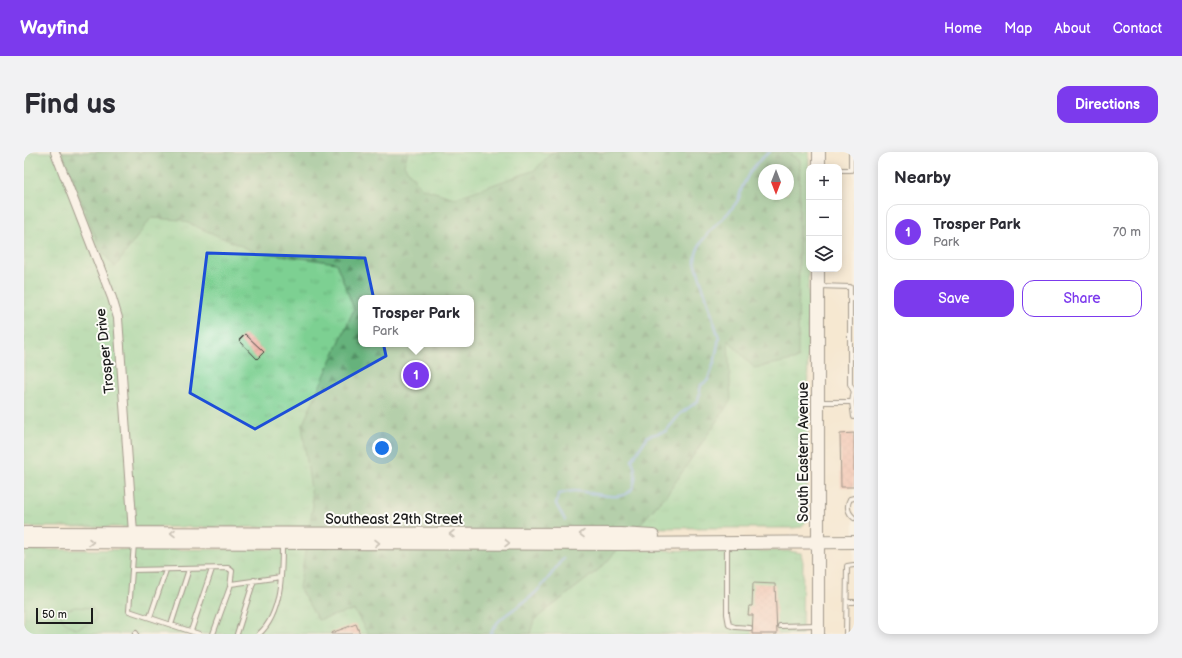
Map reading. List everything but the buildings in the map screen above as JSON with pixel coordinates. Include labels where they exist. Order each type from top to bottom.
[{"type":"main road","points":[[818,164],[819,152]]},
{"type":"main road","name":"South Eastern Avenue","points":[[818,272],[818,630]]},
{"type":"main road","name":"Southeast 29th Street","points":[[24,533],[134,537],[621,544],[763,541]]},
{"type":"main road","name":"Southeast 29th Street","points":[[282,538],[620,534],[763,541],[854,542]]},
{"type":"main road","name":"Southeast 29th Street","points":[[24,542],[134,537]]},
{"type":"street","name":"Trosper Drive","points":[[55,152],[112,298],[118,318],[134,537]]},
{"type":"lane","points":[[842,170],[853,170],[851,152]]},
{"type":"lane","points":[[818,286],[850,287],[852,303],[850,384],[853,390],[852,402],[854,417]]},
{"type":"lane","points":[[818,402],[852,402]]},
{"type":"lane","points":[[854,498],[850,499],[848,504],[849,512],[854,518]]},
{"type":"lane","points":[[134,537],[129,610],[199,634]]},
{"type":"lane","points":[[259,634],[272,615],[280,589],[282,538]]},
{"type":"lane","points":[[727,542],[726,614],[729,625],[750,628]]},
{"type":"lane","points":[[846,634],[847,566],[854,565]]},
{"type":"lane","points":[[132,570],[228,568],[232,571],[231,584],[213,634]]},
{"type":"lane","points":[[171,624],[189,569]]},
{"type":"lane","points":[[191,631],[212,569]]},
{"type":"lane","points":[[150,618],[166,570]]},
{"type":"lane","points":[[231,584],[281,577]]},
{"type":"lane","points":[[237,634],[254,580]]},
{"type":"lane","points":[[847,602],[854,602]]},
{"type":"lane","points":[[780,626],[818,630]]},
{"type":"highlighted area","points":[[207,253],[365,258],[386,356],[255,429],[190,393]]},
{"type":"green space","points":[[24,152],[809,152],[809,164],[806,164],[806,272],[808,272],[807,521],[801,527],[24,527]]},
{"type":"green space","points":[[62,152],[408,152],[404,165],[421,188],[455,198],[535,170],[552,152],[786,152],[800,160],[798,359],[754,368],[728,340],[731,400],[668,493],[603,566],[534,620],[530,634],[368,634],[354,610],[318,620],[299,588],[313,505],[302,426],[354,309],[336,263],[253,251],[181,220],[151,218],[115,267],[100,249]]},
{"type":"green space","points":[[267,549],[380,552],[551,607],[603,566],[617,550],[789,551],[801,553],[803,562],[802,634],[24,634],[24,550]]},
{"type":"green space","points":[[75,607],[92,608],[96,615],[95,621],[76,629],[64,622],[61,617],[64,611]]},
{"type":"waterway","points":[[565,520],[556,504],[559,494],[575,491],[615,496],[623,495],[629,492],[633,487],[635,476],[632,460],[648,436],[666,431],[680,414],[698,401],[701,385],[708,380],[715,359],[719,338],[695,262],[696,253],[705,236],[733,208],[738,200],[748,175],[770,152]]},
{"type":"waterway","points":[[491,634],[498,622],[503,617],[529,599],[538,590],[550,577],[563,558]]},
{"type":"place","name":"Trosper Park","points":[[416,375]]}]
